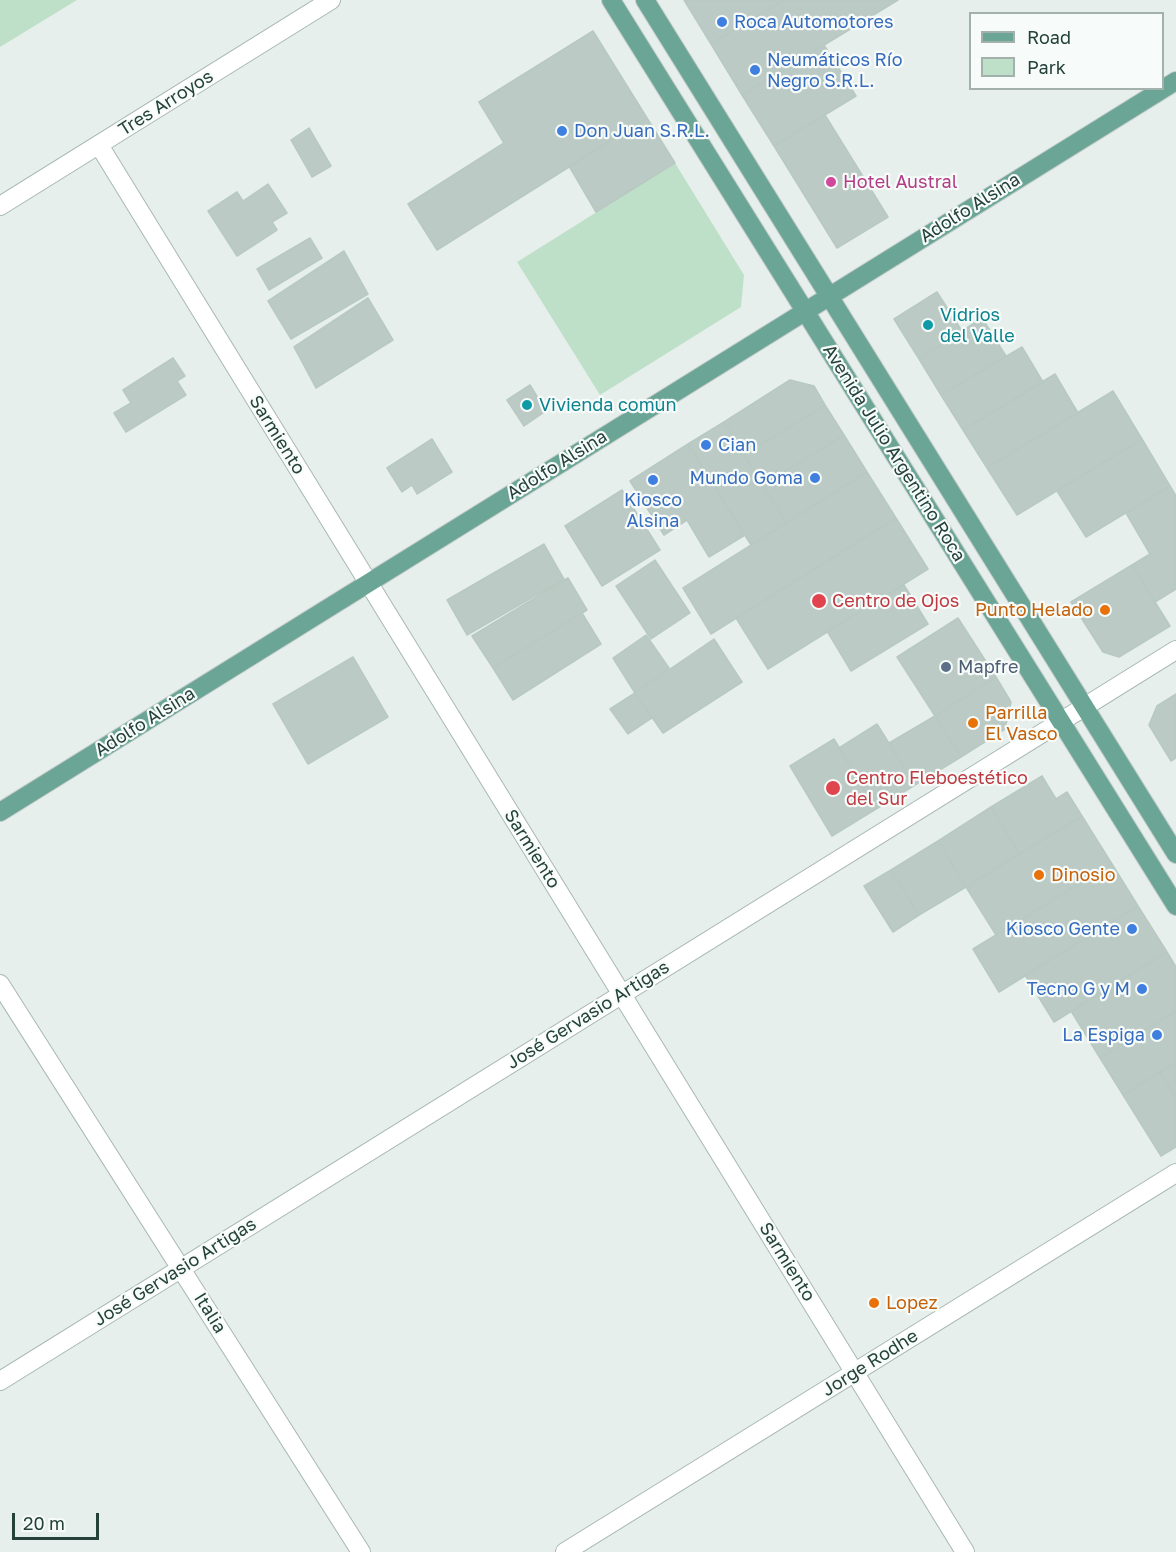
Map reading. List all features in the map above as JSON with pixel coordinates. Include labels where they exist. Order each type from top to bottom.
[{"type":"main road","name":"Avenida Julio Argentino Roca","points":[[611,0],[1176,906]]},
{"type":"main road","name":"Avenida Julio Argentino Roca","points":[[645,0],[1176,854]]},
{"type":"main road","name":"Adolfo Alsina","points":[[0,812],[1161,90]]},
{"type":"street","name":"Tres Arroyos","points":[[0,206],[331,0]]},
{"type":"street","name":"Sarmiento","points":[[99,145],[965,1552]]},
{"type":"street","name":"José Gervasio Artigas","points":[[0,1381],[1176,650]]},
{"type":"street","name":"Italia","points":[[0,984],[361,1552]]},
{"type":"street","name":"Jorge Rodhe","points":[[565,1552],[1176,1173]]},
{"type":"green space","points":[[0,0],[77,0],[0,47]]},
{"type":"green space","points":[[675,163],[744,275],[741,307],[600,395],[517,262]]},
{"type":"building","name":"Roca Automotores","points":[[684,0],[784,0],[711,44]]},
{"type":"building","name":"Neumáticos Río Negro S.R.L.","points":[[784,0],[898,0],[742,95],[711,44]]},
{"type":"building","name":"Don Juan S.R.L.","points":[[593,31],[647,118],[437,250],[408,204],[504,143],[479,102]]},
{"type":"building","points":[[824,45],[856,96],[774,146],[742,95]]},
{"type":"building","name":"Hotel Austral","points":[[825,115],[888,217],[837,248],[774,146]]},
{"type":"building","points":[[647,118],[675,163],[596,212],[569,166]]},
{"type":"building","points":[[309,128],[331,166],[312,177],[291,140]]},
{"type":"building","points":[[268,184],[287,213],[272,222],[277,230],[237,256],[208,211],[237,192],[243,201]]},
{"type":"building","points":[[310,238],[322,258],[269,290],[257,269]]},
{"type":"building","points":[[344,251],[368,294],[291,339],[268,301]]},
{"type":"building","name":"Vidrios del Valle","points":[[937,292],[962,331],[919,359],[894,319]]},
{"type":"building","points":[[368,298],[393,340],[316,388],[294,347]]},
{"type":"building","points":[[982,318],[1006,356],[941,395],[919,359]]},
{"type":"building","points":[[1022,347],[1043,382],[963,430],[941,395]]},
{"type":"building","points":[[173,358],[185,376],[177,381],[186,395],[126,432],[114,413],[131,403],[123,390]]},
{"type":"building","points":[[1055,374],[1078,413],[987,468],[963,430]]},
{"type":"building","points":[[790,380],[814,386],[825,405],[744,455],[724,422]]},
{"type":"building","name":"Vivienda comun","points":[[530,385],[546,411],[524,426],[507,400]]},
{"type":"building","points":[[1113,391],[1142,439],[1017,515],[987,468]]},
{"type":"building","points":[[825,405],[844,435],[763,485],[744,455]]},
{"type":"building","points":[[724,422],[786,523],[751,545],[688,444]]},
{"type":"building","name":"Mundo Goma","points":[[844,435],[867,472],[786,523],[763,485]]},
{"type":"building","points":[[432,439],[452,472],[417,494],[412,485],[402,492],[387,468]]},
{"type":"building","points":[[1142,439],[1170,486],[1086,537],[1057,491]]},
{"type":"building","points":[[688,444],[745,535],[709,557],[687,520],[664,535],[630,481]]},
{"type":"building","points":[[867,472],[896,518],[711,634],[683,588]]},
{"type":"building","points":[[1170,486],[1176,496],[1176,589],[1155,602],[1132,565],[1150,554],[1126,513]]},
{"type":"building","points":[[622,490],[660,550],[602,586],[565,526]]},
{"type":"building","name":"Centro de Ojos","points":[[896,518],[928,569],[768,669],[736,618]]},
{"type":"building","points":[[544,544],[564,579],[467,635],[447,600]]},
{"type":"building","points":[[655,560],[690,613],[651,639],[616,586]]},
{"type":"building","points":[[1132,565],[1170,626],[1119,657],[1103,652],[1071,602]]},
{"type":"building","points":[[568,578],[587,610],[493,668],[472,636]]},
{"type":"building","points":[[904,585],[928,624],[851,671],[827,631]]},
{"type":"building","points":[[582,613],[601,644],[513,700],[493,668]]},
{"type":"building","name":"Mapfre","points":[[958,618],[996,677],[935,716],[897,657]]},
{"type":"building","points":[[646,635],[669,668],[635,693],[613,658]]},
{"type":"building","points":[[714,639],[742,682],[663,733],[635,693]]},
{"type":"building","points":[[353,657],[388,717],[308,764],[273,704]]},
{"type":"building","name":"Parrilla El Vasco","points":[[996,677],[1011,702],[1005,729],[961,757],[935,716]]},
{"type":"building","points":[[635,693],[652,718],[628,734],[610,709]]},
{"type":"building","points":[[1176,694],[1176,758],[1171,761],[1149,725],[1157,706]]},
{"type":"building","points":[[935,716],[961,757],[915,785],[889,743]]},
{"type":"building","points":[[877,724],[915,785],[876,809],[839,748]]},
{"type":"building","name":"Centro Fleboestético del Sur","points":[[834,739],[876,809],[832,836],[790,766]]},
{"type":"building","points":[[1042,776],[1056,799],[1067,792],[1082,816],[1019,854],[991,807]]},
{"type":"building","points":[[991,807],[1019,854],[966,887],[938,841]]},
{"type":"building","name":"Dinosio","points":[[1082,816],[1112,864],[996,935],[966,887]]},
{"type":"building","points":[[938,841],[966,887],[919,915],[891,870]]},
{"type":"building","points":[[1112,864],[1138,906],[999,992],[973,949]]},
{"type":"building","points":[[891,870],[919,915],[893,932],[864,886]]},
{"type":"building","points":[[1138,906],[1167,952],[1054,1022],[1025,975]]},
{"type":"building","name":"Tecno G y M","points":[[1167,952],[1176,967],[1176,1011],[1100,1058],[1071,1011]]},
{"type":"building","name":"La Espiga","points":[[1176,1011],[1176,1062],[1123,1095],[1100,1058]]},
{"type":"building","points":[[1176,1062],[1176,1095],[1175,1096],[1160,1072]]},
{"type":"building","points":[[1160,1072],[1176,1098],[1176,1147],[1161,1156],[1123,1095]]},
{"type":"place","name":"Roca Automotores","points":[[722,22]]},
{"type":"place","name":"Neumáticos Río Negro S.R.L.","points":[[755,70]]},
{"type":"place","name":"Don Juan S.R.L.","points":[[562,131]]},
{"type":"place","name":"Hotel Austral","points":[[831,182]]},
{"type":"place","name":"Vidrios del Valle","points":[[928,325]]},
{"type":"place","name":"Vivienda comun","points":[[527,405]]},
{"type":"place","name":"Cian","points":[[706,445]]},
{"type":"place","name":"Mundo Goma","points":[[815,478]]},
{"type":"place","name":"Kiosco Alsina","points":[[653,480]]},
{"type":"place","name":"Centro de Ojos","points":[[819,601]]},
{"type":"place","name":"Punto Helado","points":[[1105,610]]},
{"type":"place","name":"Mapfre","points":[[946,667]]},
{"type":"place","name":"Parrilla El Vasco","points":[[973,723]]},
{"type":"place","name":"Centro Fleboestético del Sur","points":[[833,788]]},
{"type":"place","name":"Dinosio","points":[[1039,875]]},
{"type":"place","name":"Kiosco Gente","points":[[1132,929]]},
{"type":"place","name":"Tecno G y M","points":[[1142,989]]},
{"type":"place","name":"La Espiga","points":[[1157,1035]]},
{"type":"place","name":"Lopez","points":[[874,1303]]}]
